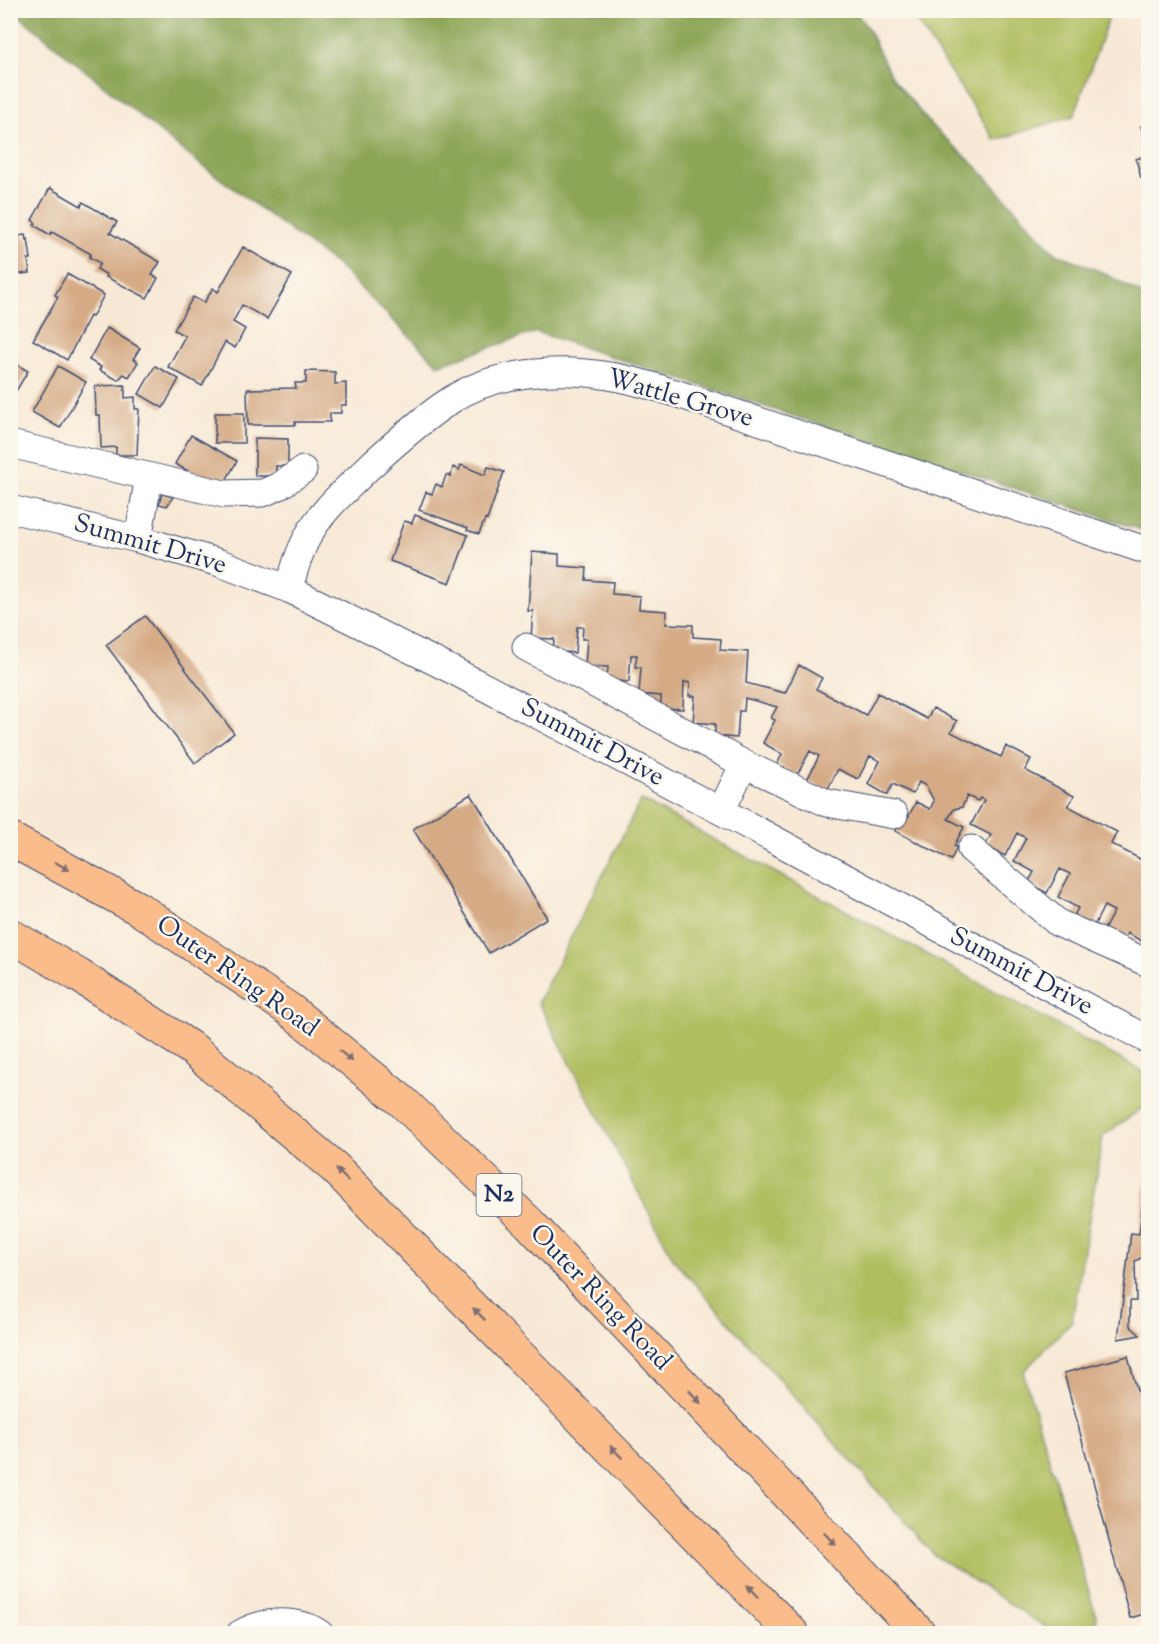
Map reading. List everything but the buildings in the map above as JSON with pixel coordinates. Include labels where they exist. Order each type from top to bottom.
[{"type":"highway","name":"Outer Ring Road","points":[[10,839],[139,909],[290,1010],[403,1102],[537,1231],[920,1634]]},
{"type":"highway","points":[[10,935],[78,975],[194,1050],[335,1168],[793,1634]]},
{"type":"street","name":"Wattle Grove","points":[[289,589],[296,561],[308,536],[321,518],[343,492],[418,424],[452,399],[482,385],[516,376],[550,372],[609,375],[675,393],[1149,551]]},
{"type":"street","points":[[10,444],[224,494],[263,494],[303,470]]},
{"type":"street","points":[[138,539],[149,477]]},
{"type":"street","name":"Summit Drive","points":[[10,509],[138,539],[220,563],[289,589],[461,675],[721,811],[1149,1040]]},
{"type":"street","points":[[526,647],[744,764],[827,803],[894,815]]},
{"type":"street","points":[[721,811],[744,764]]},
{"type":"street","points":[[971,849],[1058,923],[1149,963]]},
{"type":"street","points":[[240,1634],[250,1627],[286,1623],[300,1624],[320,1634]]},
{"type":"green space","points":[[13,11],[855,11],[867,27],[891,76],[931,125],[979,169],[1054,252],[1104,273],[1148,298],[1148,532],[536,332],[438,365],[338,266],[188,155]]},
{"type":"green space","points":[[910,11],[1111,11],[1074,116],[995,140]]},
{"type":"green space","points":[[641,800],[1148,1074],[1148,1104],[1103,1136],[1072,1321],[1023,1372],[1097,1619],[1086,1633],[1055,1633],[934,1555],[674,1260],[538,1002]]}]
